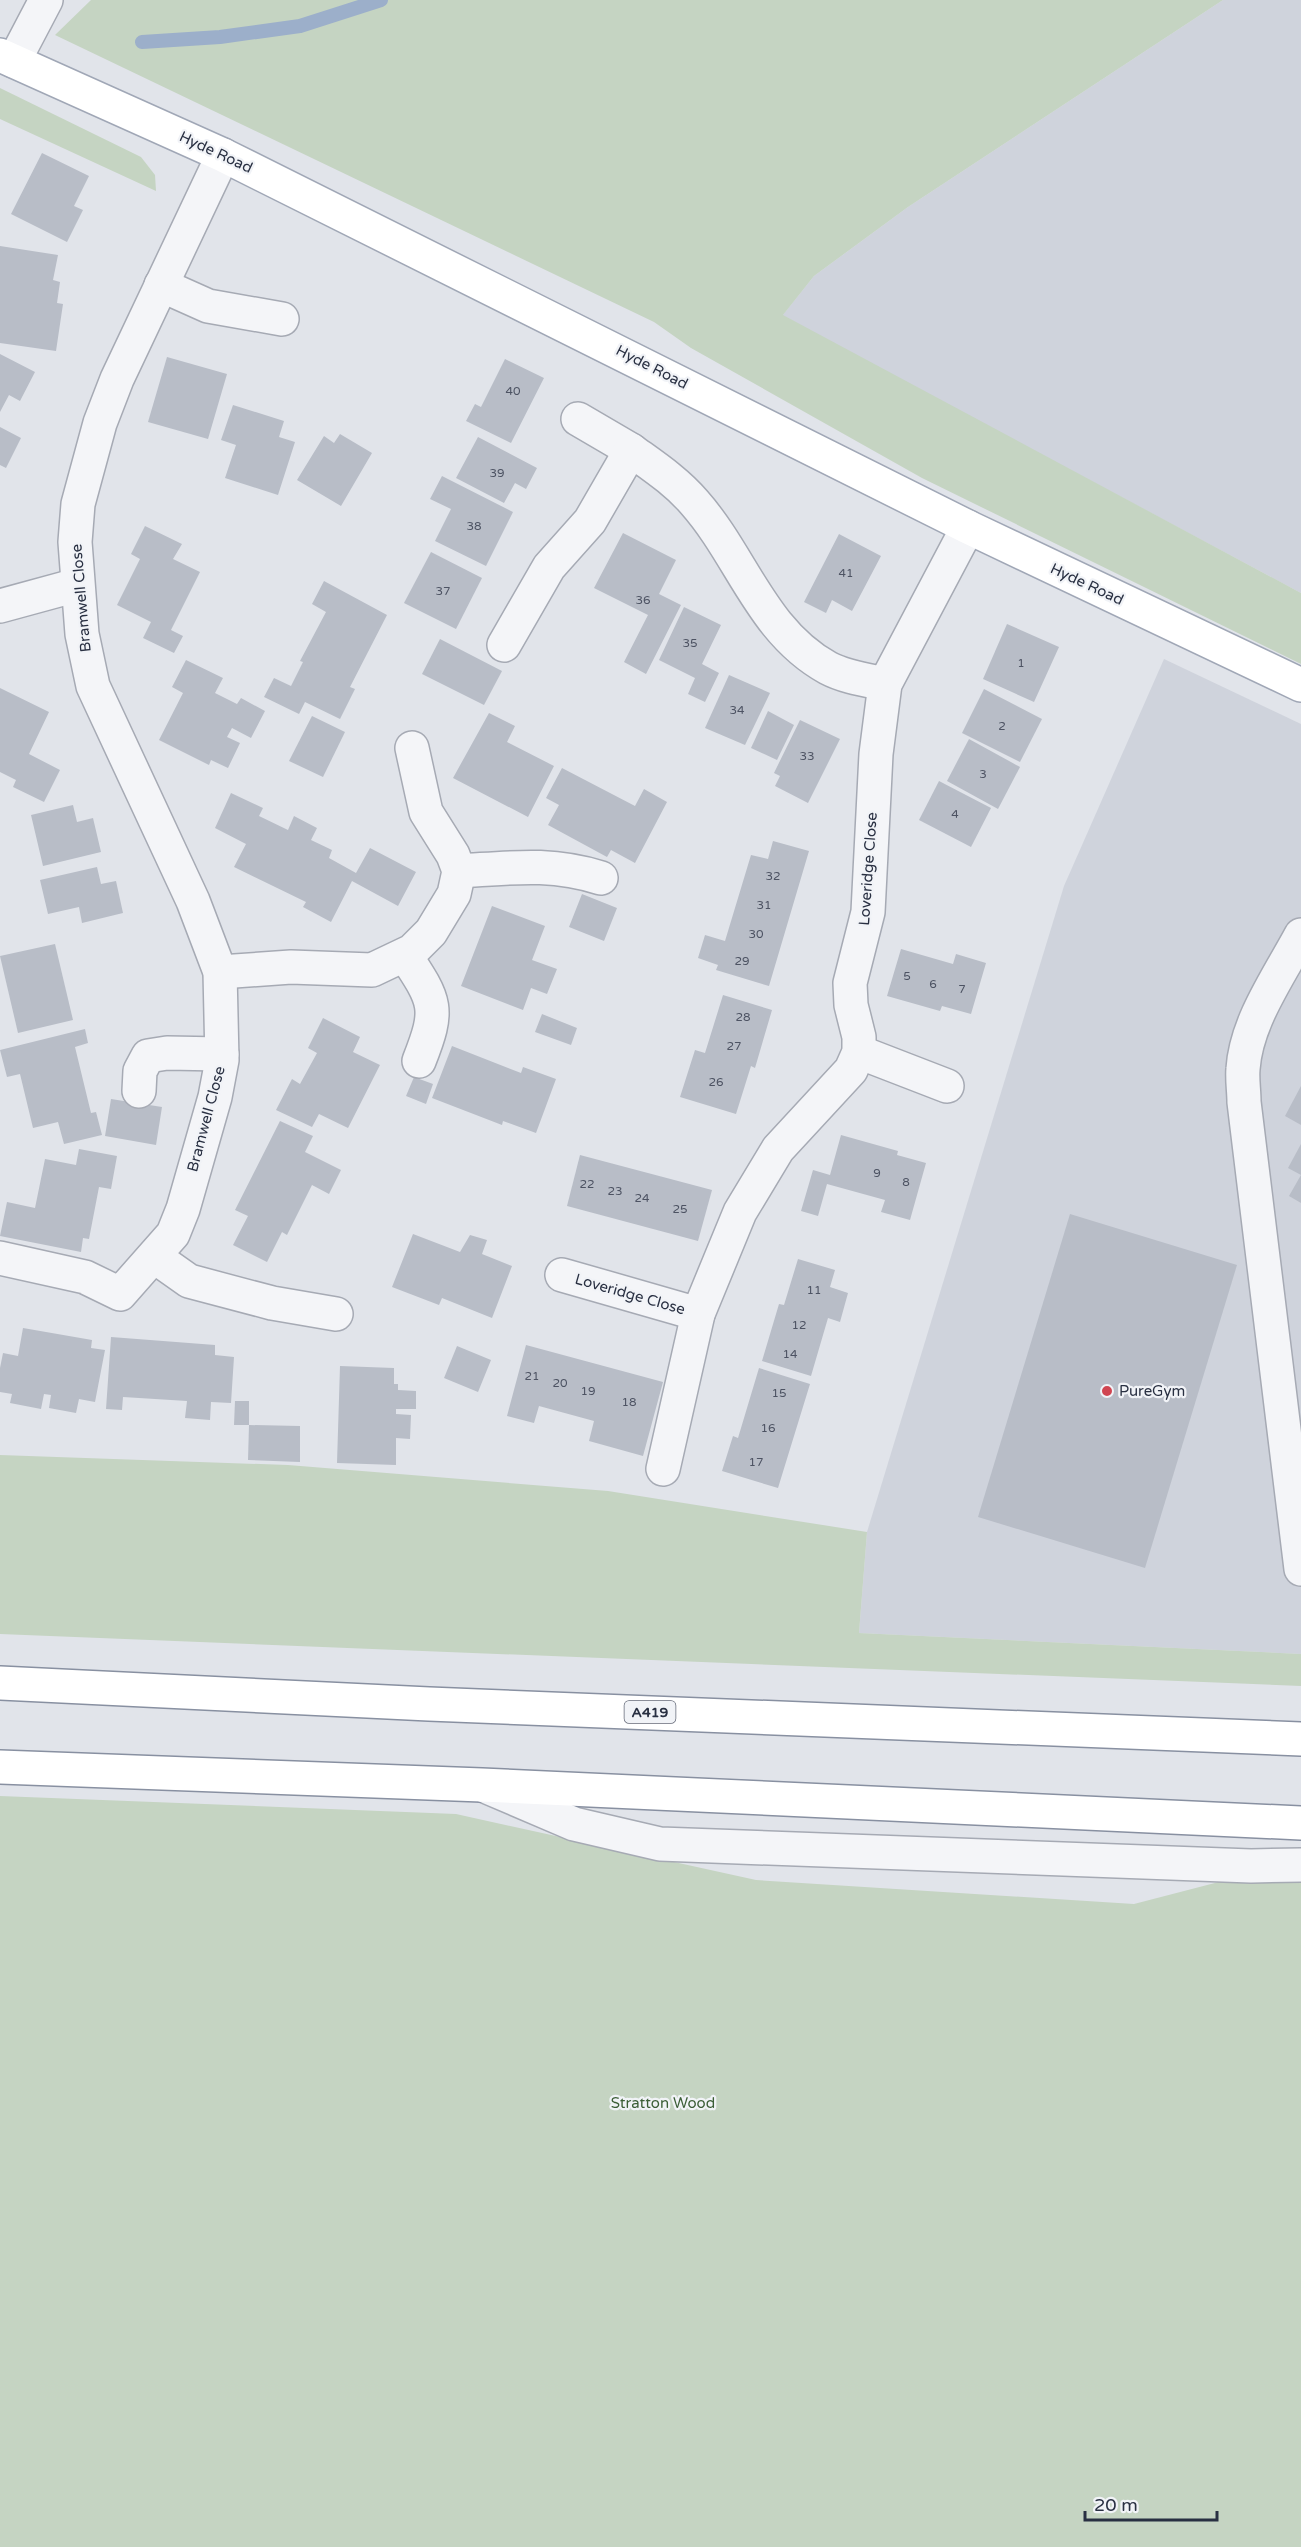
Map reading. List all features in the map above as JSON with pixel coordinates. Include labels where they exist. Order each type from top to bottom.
[{"type":"main road","name":"Hyde Road","points":[[7,58],[223,154],[968,527],[1301,685]]},
{"type":"main road","name":"A419","points":[[0,1683],[441,1704],[1301,1739]]},
{"type":"main road","points":[[0,1767],[482,1785],[1301,1823]]},
{"type":"street","points":[[7,58],[46,0]]},
{"type":"street","name":"Bramwell Close","points":[[0,1258],[85,1277],[120,1294],[172,1234],[183,1209],[215,1097],[222,1054],[220,972],[193,901],[93,686],[86,656],[77,585],[75,542],[78,504],[88,463],[117,379],[223,154]]},
{"type":"street","points":[[161,285],[208,306],[282,319]]},
{"type":"street","points":[[578,419],[631,450],[663,473],[695,503],[713,527],[755,597],[798,647],[829,668],[885,684]]},
{"type":"street","points":[[504,645],[549,567],[590,521],[631,450]]},
{"type":"street","name":"Loveridge Close","points":[[663,1469],[698,1314],[740,1212],[757,1180],[778,1149],[851,1070],[859,1052],[860,1037],[851,1005],[850,983],[868,912],[876,754],[885,684],[968,527]]},
{"type":"street","points":[[0,606],[77,585]]},
{"type":"street","points":[[220,972],[291,967],[359,971],[384,966],[405,955],[431,932],[454,894],[459,871],[453,855],[426,812],[412,748]]},
{"type":"street","points":[[459,871],[546,866],[572,869],[601,878]]},
{"type":"street","points":[[1301,935],[1261,1011],[1246,1047],[1243,1069],[1244,1102],[1301,1569]]},
{"type":"street","points":[[405,955],[425,985],[434,1008],[432,1027],[419,1061]]},
{"type":"street","points":[[859,1052],[947,1086]]},
{"type":"street","points":[[139,1091],[140,1071],[148,1056],[167,1053],[222,1054]]},
{"type":"street","points":[[154,1257],[189,1281],[272,1303],[336,1314]]},
{"type":"street","name":"Loveridge Close","points":[[562,1275],[698,1314]]},
{"type":"street","points":[[482,1785],[574,1824],[660,1844],[1251,1866],[1301,1864]]},
{"type":"shaded area","points":[[1223,0],[1301,0],[1301,593],[782,316],[814,276],[908,207]]},
{"type":"shaded area","points":[[1164,659],[1301,724],[1301,1654],[859,1633],[867,1532],[1064,886]]},
{"type":"green space","points":[[91,0],[1223,0],[908,207],[814,276],[783,315],[1301,593],[1301,664],[922,478],[691,348],[654,322],[55,35]]},
{"type":"green space","points":[[0,88],[141,157],[155,175],[156,191],[0,119]]},
{"type":"green space","points":[[0,1455],[288,1465],[608,1491],[867,1532],[859,1633],[1301,1654],[1301,1686],[0,1634]]},
{"type":"green space","name":"Stratton Wood","points":[[0,1796],[456,1814],[756,1880],[1134,1904],[1238,1877],[1301,1876],[1301,2547],[0,2547]]},
{"type":"building","points":[[42,153],[89,176],[74,206],[83,210],[67,242],[11,214]]},
{"type":"building","points":[[0,246],[58,255],[53,280],[60,282],[57,303],[63,304],[56,351],[0,343]]},
{"type":"building","points":[[0,354],[35,372],[20,401],[9,395],[0,412]]},
{"type":"building","points":[[167,357],[227,374],[208,439],[148,422]]},
{"type":"building","points":[[505,359],[544,378],[511,443],[466,421],[475,404],[481,407]]},
{"type":"building","points":[[233,405],[284,421],[279,437],[295,442],[278,495],[225,478],[236,445],[221,440]]},
{"type":"building","points":[[0,427],[21,438],[6,468],[0,465]]},
{"type":"building","points":[[340,434],[372,453],[341,506],[297,480],[324,436],[334,443]]},
{"type":"building","points":[[478,437],[537,468],[526,489],[515,483],[504,503],[456,478]]},
{"type":"building","points":[[442,476],[513,512],[486,566],[435,541],[451,509],[430,499]]},
{"type":"building","points":[[145,526],[182,544],[173,559],[200,572],[171,630],[183,636],[174,653],[143,638],[151,622],[117,605],[140,559],[131,554]]},
{"type":"building","points":[[623,533],[676,560],[659,594],[681,605],[646,674],[624,662],[648,615],[594,588]]},
{"type":"building","points":[[839,534],[881,556],[852,611],[832,600],[826,613],[804,602]]},
{"type":"building","points":[[431,552],[482,578],[456,629],[404,603]]},
{"type":"building","points":[[324,581],[387,615],[350,687],[355,689],[340,719],[305,702],[299,714],[264,697],[274,678],[291,686],[303,662],[300,661],[326,612],[312,604]]},
{"type":"building","points":[[684,607],[721,625],[702,664],[719,673],[705,702],[688,694],[695,678],[659,660]]},
{"type":"building","points":[[1007,624],[1059,647],[1034,702],[983,679]]},
{"type":"building","points":[[440,639],[502,671],[484,705],[422,674]]},
{"type":"building","points":[[186,660],[223,678],[215,693],[237,704],[241,698],[265,711],[251,738],[232,728],[227,737],[240,743],[228,768],[211,760],[209,765],[159,740],[183,693],[172,687]]},
{"type":"building","points":[[729,675],[770,693],[745,745],[705,728]]},
{"type":"building","points":[[0,688],[49,712],[29,754],[60,770],[44,802],[13,787],[16,780],[0,772]]},
{"type":"building","points":[[984,689],[1042,719],[1020,762],[962,733]]},
{"type":"building","points":[[768,711],[794,725],[777,760],[751,748]]},
{"type":"building","points":[[489,713],[515,726],[507,742],[554,766],[528,817],[453,778]]},
{"type":"building","points":[[312,716],[345,732],[323,777],[289,761]]},
{"type":"building","points":[[800,720],[840,739],[808,803],[775,786],[780,776],[774,773]]},
{"type":"building","points":[[969,739],[1020,767],[998,809],[947,781]]},
{"type":"building","points":[[562,768],[635,806],[644,789],[667,802],[635,863],[611,850],[607,857],[548,825],[559,805],[546,798]]},
{"type":"building","points":[[939,781],[991,808],[971,847],[919,820]]},
{"type":"building","points":[[231,793],[263,808],[259,816],[288,830],[294,816],[317,828],[311,840],[332,850],[329,858],[356,873],[370,848],[416,872],[398,906],[352,881],[331,922],[303,907],[306,902],[234,867],[246,844],[215,828]]},
{"type":"building","points":[[73,805],[77,822],[93,818],[101,852],[43,866],[31,815]]},
{"type":"building","points":[[773,841],[809,851],[769,986],[716,970],[718,965],[698,958],[705,935],[725,941],[751,855],[768,859]]},
{"type":"building","points":[[97,867],[101,884],[116,881],[123,913],[82,923],[79,907],[48,914],[40,880]]},
{"type":"building","points":[[582,894],[617,908],[604,941],[569,927]]},
{"type":"building","points":[[492,906],[545,926],[532,960],[557,969],[547,994],[531,988],[523,1010],[461,986]]},
{"type":"building","points":[[55,944],[73,1020],[18,1033],[0,956]]},
{"type":"building","points":[[901,949],[953,964],[956,954],[986,963],[971,1014],[942,1006],[940,1011],[887,996]]},
{"type":"building","points":[[723,995],[772,1010],[755,1068],[751,1066],[736,1114],[680,1097],[695,1050],[705,1053]]},
{"type":"building","points":[[542,1014],[577,1028],[571,1045],[535,1032]]},
{"type":"building","points":[[323,1018],[360,1037],[353,1052],[380,1065],[348,1128],[319,1114],[312,1127],[276,1110],[292,1079],[300,1084],[317,1053],[308,1048]]},
{"type":"building","points":[[85,1029],[88,1043],[75,1047],[91,1113],[96,1112],[102,1135],[64,1144],[58,1122],[33,1128],[20,1074],[7,1077],[0,1050]]},
{"type":"building","points":[[452,1046],[521,1073],[523,1067],[556,1079],[536,1133],[503,1121],[502,1125],[432,1098]]},
{"type":"building","points":[[414,1077],[433,1084],[426,1104],[406,1096]]},
{"type":"building","points":[[1301,1086],[1301,1125],[1285,1116]]},
{"type":"building","points":[[111,1099],[162,1107],[156,1145],[105,1136]]},
{"type":"building","points":[[280,1121],[313,1136],[305,1152],[341,1170],[329,1194],[312,1185],[287,1235],[282,1232],[267,1262],[233,1245],[248,1216],[235,1210]]},
{"type":"building","points":[[841,1135],[898,1151],[897,1155],[926,1163],[910,1220],[881,1212],[885,1200],[827,1184],[818,1216],[801,1211],[813,1170],[830,1175]]},
{"type":"building","points":[[1301,1144],[1301,1175],[1288,1168]]},
{"type":"building","points":[[79,1149],[117,1156],[111,1189],[99,1187],[89,1239],[83,1238],[81,1252],[0,1236],[7,1202],[35,1208],[45,1159],[76,1165]]},
{"type":"building","points":[[580,1155],[712,1190],[698,1241],[567,1206]]},
{"type":"building","points":[[1301,1175],[1301,1203],[1289,1196]]},
{"type":"building","name":"PureGym","points":[[1070,1214],[1237,1265],[1145,1568],[978,1517]]},
{"type":"building","points":[[413,1234],[460,1252],[470,1235],[487,1240],[482,1254],[512,1266],[492,1318],[442,1298],[439,1305],[392,1287]]},
{"type":"building","points":[[798,1259],[835,1270],[830,1287],[848,1293],[840,1322],[828,1318],[811,1376],[762,1361],[779,1304],[784,1305]]},
{"type":"building","points":[[23,1328],[92,1340],[91,1348],[105,1350],[95,1402],[79,1399],[76,1413],[49,1408],[51,1395],[44,1394],[41,1409],[10,1403],[12,1394],[0,1392],[0,1368],[3,1353],[18,1356]]},
{"type":"building","points":[[111,1337],[215,1345],[215,1355],[234,1357],[231,1403],[211,1402],[210,1420],[185,1418],[187,1401],[123,1397],[122,1410],[106,1409]]},
{"type":"building","points":[[526,1345],[663,1382],[643,1456],[589,1441],[594,1421],[539,1406],[534,1423],[507,1416]]},
{"type":"building","points":[[457,1346],[491,1360],[478,1392],[444,1378]]},
{"type":"building","points":[[340,1366],[394,1368],[394,1384],[398,1384],[398,1390],[416,1391],[416,1409],[396,1409],[396,1414],[411,1415],[410,1439],[396,1438],[396,1465],[337,1463]]},
{"type":"building","points":[[759,1368],[810,1384],[778,1488],[722,1471],[733,1436],[738,1438]]},
{"type":"building","points":[[235,1401],[249,1401],[249,1425],[234,1425]]},
{"type":"building","points":[[249,1425],[300,1426],[300,1462],[248,1460]]},
{"type":"waterway","points":[[142,42],[220,37],[300,26],[381,0]]},
{"type":"place","name":"PureGym","points":[[1107,1391]]}]
